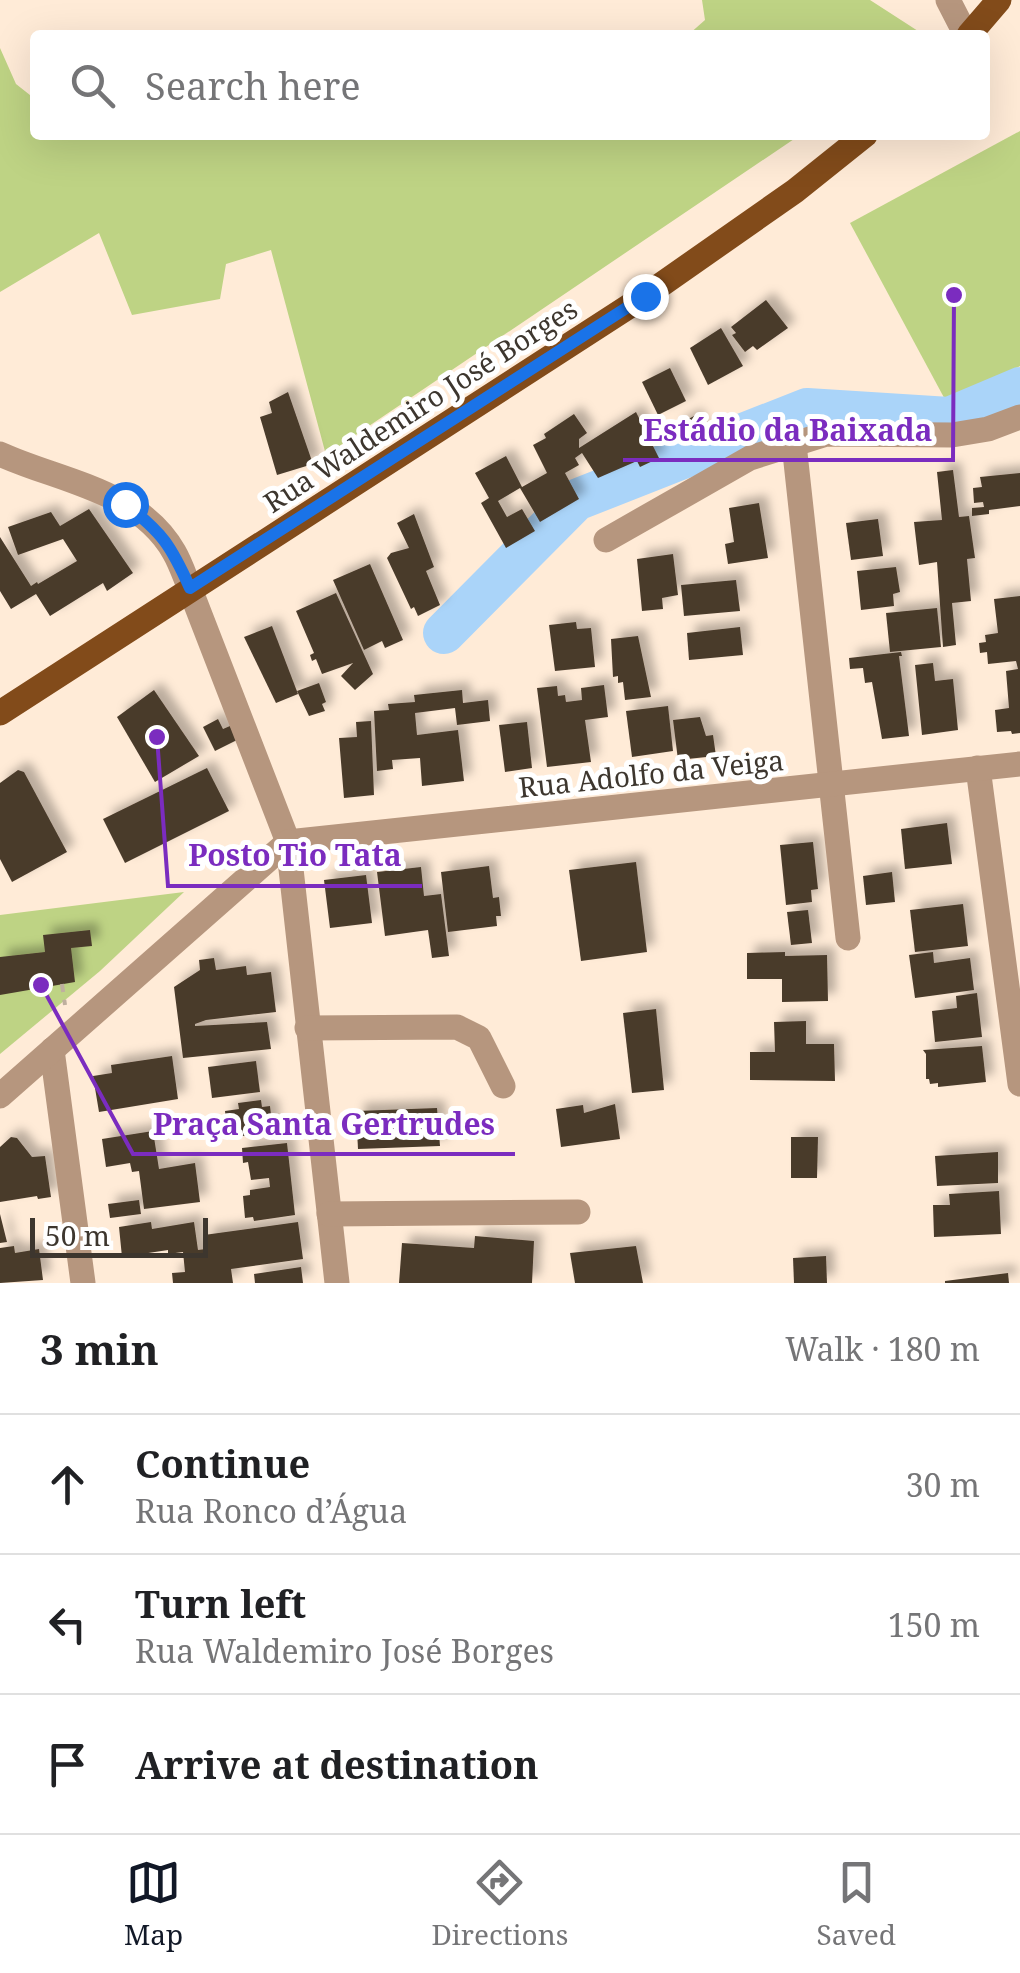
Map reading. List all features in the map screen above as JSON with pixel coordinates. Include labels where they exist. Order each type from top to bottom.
[{"type":"main road","points":[[972,30],[999,0]]},
{"type":"main road","name":"Rua Waldemiro José Borges","points":[[0,713],[645,296],[795,191],[859,140]]},
{"type":"street","points":[[948,0],[964,30]]},
{"type":"street","points":[[606,540],[750,458],[826,434],[952,435],[988,429],[1020,416]]},
{"type":"street","points":[[794,444],[848,938]]},
{"type":"street","points":[[0,454],[125,504],[157,529],[174,552],[190,588],[288,842],[338,1283]]},
{"type":"street","name":"Rua Adolfo da Veiga","points":[[288,842],[1020,764]]},
{"type":"street","points":[[978,768],[1016,1025],[1020,1084]]},
{"type":"street","points":[[0,1096],[288,842]]},
{"type":"street","points":[[308,1028],[456,1027],[479,1038],[503,1086]]},
{"type":"street","points":[[52,1050],[83,1283]]},
{"type":"street","points":[[329,1214],[578,1212]]},
{"type":"green space","points":[[702,0],[870,0],[916,30],[694,30],[705,20]]},
{"type":"green space","points":[[0,48],[16,84],[30,95],[30,140],[793,140],[326,455],[271,250],[226,264],[220,299],[132,315],[99,233],[0,292]]},
{"type":"green space","points":[[1020,131],[1020,366],[948,405],[850,223]]},
{"type":"green space","points":[[184,892],[100,971],[0,1054],[0,915]]},
{"type":"building","points":[[766,300],[788,328],[757,350],[753,346],[745,352],[732,335],[736,333],[731,327]]},
{"type":"building","points":[[721,328],[743,366],[708,385],[690,348]]},
{"type":"building","points":[[670,368],[686,401],[658,415],[642,382]]},
{"type":"building","points":[[288,392],[313,464],[277,475],[260,417],[272,413],[269,402]]},
{"type":"building","points":[[636,412],[659,458],[640,467],[637,461],[598,478],[582,453],[575,458],[579,465],[565,473],[579,499],[540,522],[520,488],[498,501],[507,517],[522,509],[535,531],[506,548],[481,503],[489,498],[475,473],[506,456],[522,487],[547,473],[533,445],[574,414],[587,433],[579,439],[579,448]]},
{"type":"building","points":[[694,416],[704,436],[685,446],[675,426]]},
{"type":"building","points":[[953,470],[959,517],[969,516],[975,558],[967,559],[971,601],[952,603],[956,645],[943,647],[937,562],[919,565],[914,522],[942,520],[937,472]]},
{"type":"building","points":[[1020,473],[1020,506],[972,516],[972,508],[984,507],[983,502],[974,503],[973,488],[982,487],[980,477]]},
{"type":"building","points":[[759,503],[768,558],[728,564],[725,544],[734,542],[729,508]]},
{"type":"building","points":[[89,509],[133,573],[107,591],[103,583],[50,616],[36,594],[11,609],[0,591],[0,537],[31,586],[38,584],[77,561],[63,539],[18,555],[8,527],[51,512],[60,526]]},
{"type":"building","points":[[414,514],[434,567],[426,571],[440,605],[418,616],[387,558],[409,548],[397,523]]},
{"type":"building","points":[[878,519],[883,556],[851,560],[846,523]]},
{"type":"building","points":[[673,554],[678,595],[662,598],[663,609],[642,611],[637,559]]},
{"type":"building","points":[[370,564],[403,640],[385,648],[382,641],[364,650],[333,580]]},
{"type":"building","points":[[896,567],[900,592],[893,594],[894,606],[861,610],[857,571]]},
{"type":"building","points":[[736,580],[740,611],[684,616],[681,585]]},
{"type":"building","points":[[336,593],[373,674],[355,690],[341,676],[353,663],[322,674],[316,659],[312,661],[310,655],[314,653],[296,611]]},
{"type":"building","points":[[1020,596],[1020,733],[1012,734],[997,732],[995,710],[1009,708],[1006,671],[1018,669],[1016,661],[988,664],[987,652],[980,653],[979,643],[986,642],[985,635],[998,633],[994,599]]},
{"type":"building","points":[[937,608],[941,647],[890,652],[886,613]]},
{"type":"building","points":[[576,622],[577,629],[591,628],[595,667],[555,671],[549,625]]},
{"type":"building","points":[[272,626],[298,694],[276,703],[244,637]]},
{"type":"building","points":[[740,627],[743,655],[689,660],[687,633]]},
{"type":"building","points":[[638,636],[651,697],[625,700],[623,682],[618,683],[618,676],[613,677],[611,639]]},
{"type":"building","points":[[901,652],[909,736],[882,739],[872,682],[865,683],[863,668],[850,669],[849,658]]},
{"type":"building","points":[[933,663],[935,681],[953,679],[958,730],[922,735],[915,665]]},
{"type":"building","points":[[319,683],[325,711],[309,716],[297,691]]},
{"type":"building","points":[[604,685],[608,717],[585,720],[591,762],[547,767],[537,688],[557,686],[558,696],[565,695],[566,702],[582,700],[581,688]]},
{"type":"building","points":[[154,690],[199,756],[155,782],[117,717]]},
{"type":"building","points":[[462,690],[463,703],[488,700],[490,721],[457,725],[455,708],[415,713],[417,735],[458,730],[464,781],[422,786],[420,758],[392,760],[393,769],[377,771],[374,711],[389,710],[388,704],[415,702],[414,695]]},
{"type":"building","points":[[668,706],[673,751],[632,757],[626,711]]},
{"type":"building","points":[[700,717],[706,736],[713,735],[716,756],[678,760],[673,720]]},
{"type":"building","points":[[218,719],[223,729],[230,726],[237,740],[215,751],[203,727]]},
{"type":"building","points":[[371,721],[374,795],[344,798],[339,738],[357,737],[356,722]]},
{"type":"building","points":[[527,722],[532,768],[505,772],[499,725]]},
{"type":"building","points":[[207,768],[229,811],[125,863],[103,819]]},
{"type":"building","points":[[18,770],[24,772],[67,852],[12,882],[0,859],[0,783]]},
{"type":"building","points":[[947,823],[952,864],[905,869],[901,829]]},
{"type":"building","points":[[813,842],[818,889],[811,890],[812,902],[786,905],[780,845]]},
{"type":"building","points":[[636,862],[647,952],[581,961],[569,870]]},
{"type":"building","points":[[489,866],[493,898],[499,897],[501,916],[496,916],[497,926],[448,932],[441,872]]},
{"type":"building","points":[[421,867],[424,896],[441,894],[449,956],[432,958],[428,930],[385,936],[377,872]]},
{"type":"building","points":[[892,872],[895,902],[866,905],[863,876]]},
{"type":"building","points":[[366,875],[372,923],[330,928],[324,880]]},
{"type":"building","points":[[963,904],[968,946],[915,952],[910,910]]},
{"type":"building","points":[[808,910],[812,943],[791,945],[787,912]]},
{"type":"building","points":[[90,930],[92,946],[71,948],[75,982],[0,995],[0,957],[45,952],[43,935]]},
{"type":"building","points":[[785,952],[785,956],[827,955],[828,1001],[782,1002],[782,979],[747,979],[747,953]]},
{"type":"building","points":[[933,952],[934,963],[970,958],[974,990],[915,998],[909,955]]},
{"type":"building","points":[[214,958],[216,970],[246,966],[247,975],[271,972],[276,1012],[206,1020],[195,1026],[267,1022],[271,1049],[183,1058],[174,987],[200,970],[199,960]]},
{"type":"building","points":[[977,993],[982,1037],[935,1042],[932,1011],[957,1008],[956,996]]},
{"type":"building","points":[[656,1009],[664,1090],[632,1093],[623,1013]]},
{"type":"building","points":[[806,1021],[806,1044],[834,1044],[835,1081],[750,1080],[750,1052],[775,1052],[774,1022]]},
{"type":"building","points":[[982,1046],[986,1082],[938,1087],[938,1083],[930,1084],[926,1079],[923,1050]]},
{"type":"building","points":[[172,1056],[178,1099],[99,1112],[93,1076],[112,1073],[111,1065]]},
{"type":"building","points":[[256,1061],[260,1092],[212,1098],[208,1067]]},
{"type":"building","points":[[261,1100],[262,1107],[270,1106],[273,1132],[228,1138],[225,1111],[239,1109],[238,1103]]},
{"type":"building","points":[[615,1104],[620,1139],[561,1147],[556,1109],[583,1105],[584,1113]]},
{"type":"building","points":[[437,1108],[440,1146],[358,1149],[356,1111]]},
{"type":"building","points":[[153,1131],[159,1169],[195,1163],[200,1202],[144,1209],[139,1171],[132,1172],[130,1163],[106,1167],[102,1139]]},
{"type":"building","points":[[11,1137],[17,1138],[32,1157],[45,1156],[51,1197],[0,1202],[0,1147]]},
{"type":"building","points":[[791,1137],[818,1137],[817,1178],[791,1178]]},
{"type":"building","points":[[287,1143],[295,1215],[254,1221],[253,1217],[245,1218],[243,1196],[250,1195],[250,1190],[270,1187],[269,1178],[251,1180],[248,1162],[243,1163],[242,1148]]},
{"type":"building","points":[[998,1152],[998,1183],[937,1186],[935,1156]]},
{"type":"building","points":[[999,1191],[1001,1234],[934,1237],[933,1205],[950,1205],[949,1194]]},
{"type":"building","points":[[139,1200],[141,1214],[110,1218],[108,1204]]},
{"type":"building","points":[[0,1214],[7,1242],[0,1243]]},
{"type":"building","points":[[151,1222],[152,1229],[194,1222],[198,1250],[206,1249],[204,1235],[298,1222],[303,1259],[231,1269],[233,1283],[173,1283],[172,1273],[185,1272],[183,1252],[168,1254],[168,1250],[122,1257],[119,1227]]},
{"type":"building","points":[[475,1236],[534,1241],[532,1283],[399,1283],[402,1243],[474,1248]]},
{"type":"building","points":[[14,1246],[15,1253],[39,1249],[43,1280],[0,1283],[0,1248]]},
{"type":"building","points":[[636,1246],[643,1283],[575,1283],[570,1253]]},
{"type":"building","points":[[826,1256],[827,1283],[794,1283],[793,1258]]},
{"type":"building","points":[[301,1267],[303,1283],[255,1283],[254,1274]]},
{"type":"building","points":[[1008,1273],[1009,1283],[945,1283],[945,1281]]},
{"type":"waterway","points":[[444,633],[576,500],[807,409],[949,418],[1020,388]]},
{"type":"place","name":"Estádio da Baixada","points":[[954,295]]},
{"type":"place","name":"Posto Tio Tata","points":[[157,737]]},
{"type":"place","name":"Praça Santa Gertrudes","points":[[41,985]]},
{"type":"route","points":[[125,504],[157,529],[174,552],[190,588],[645,296]]}]
